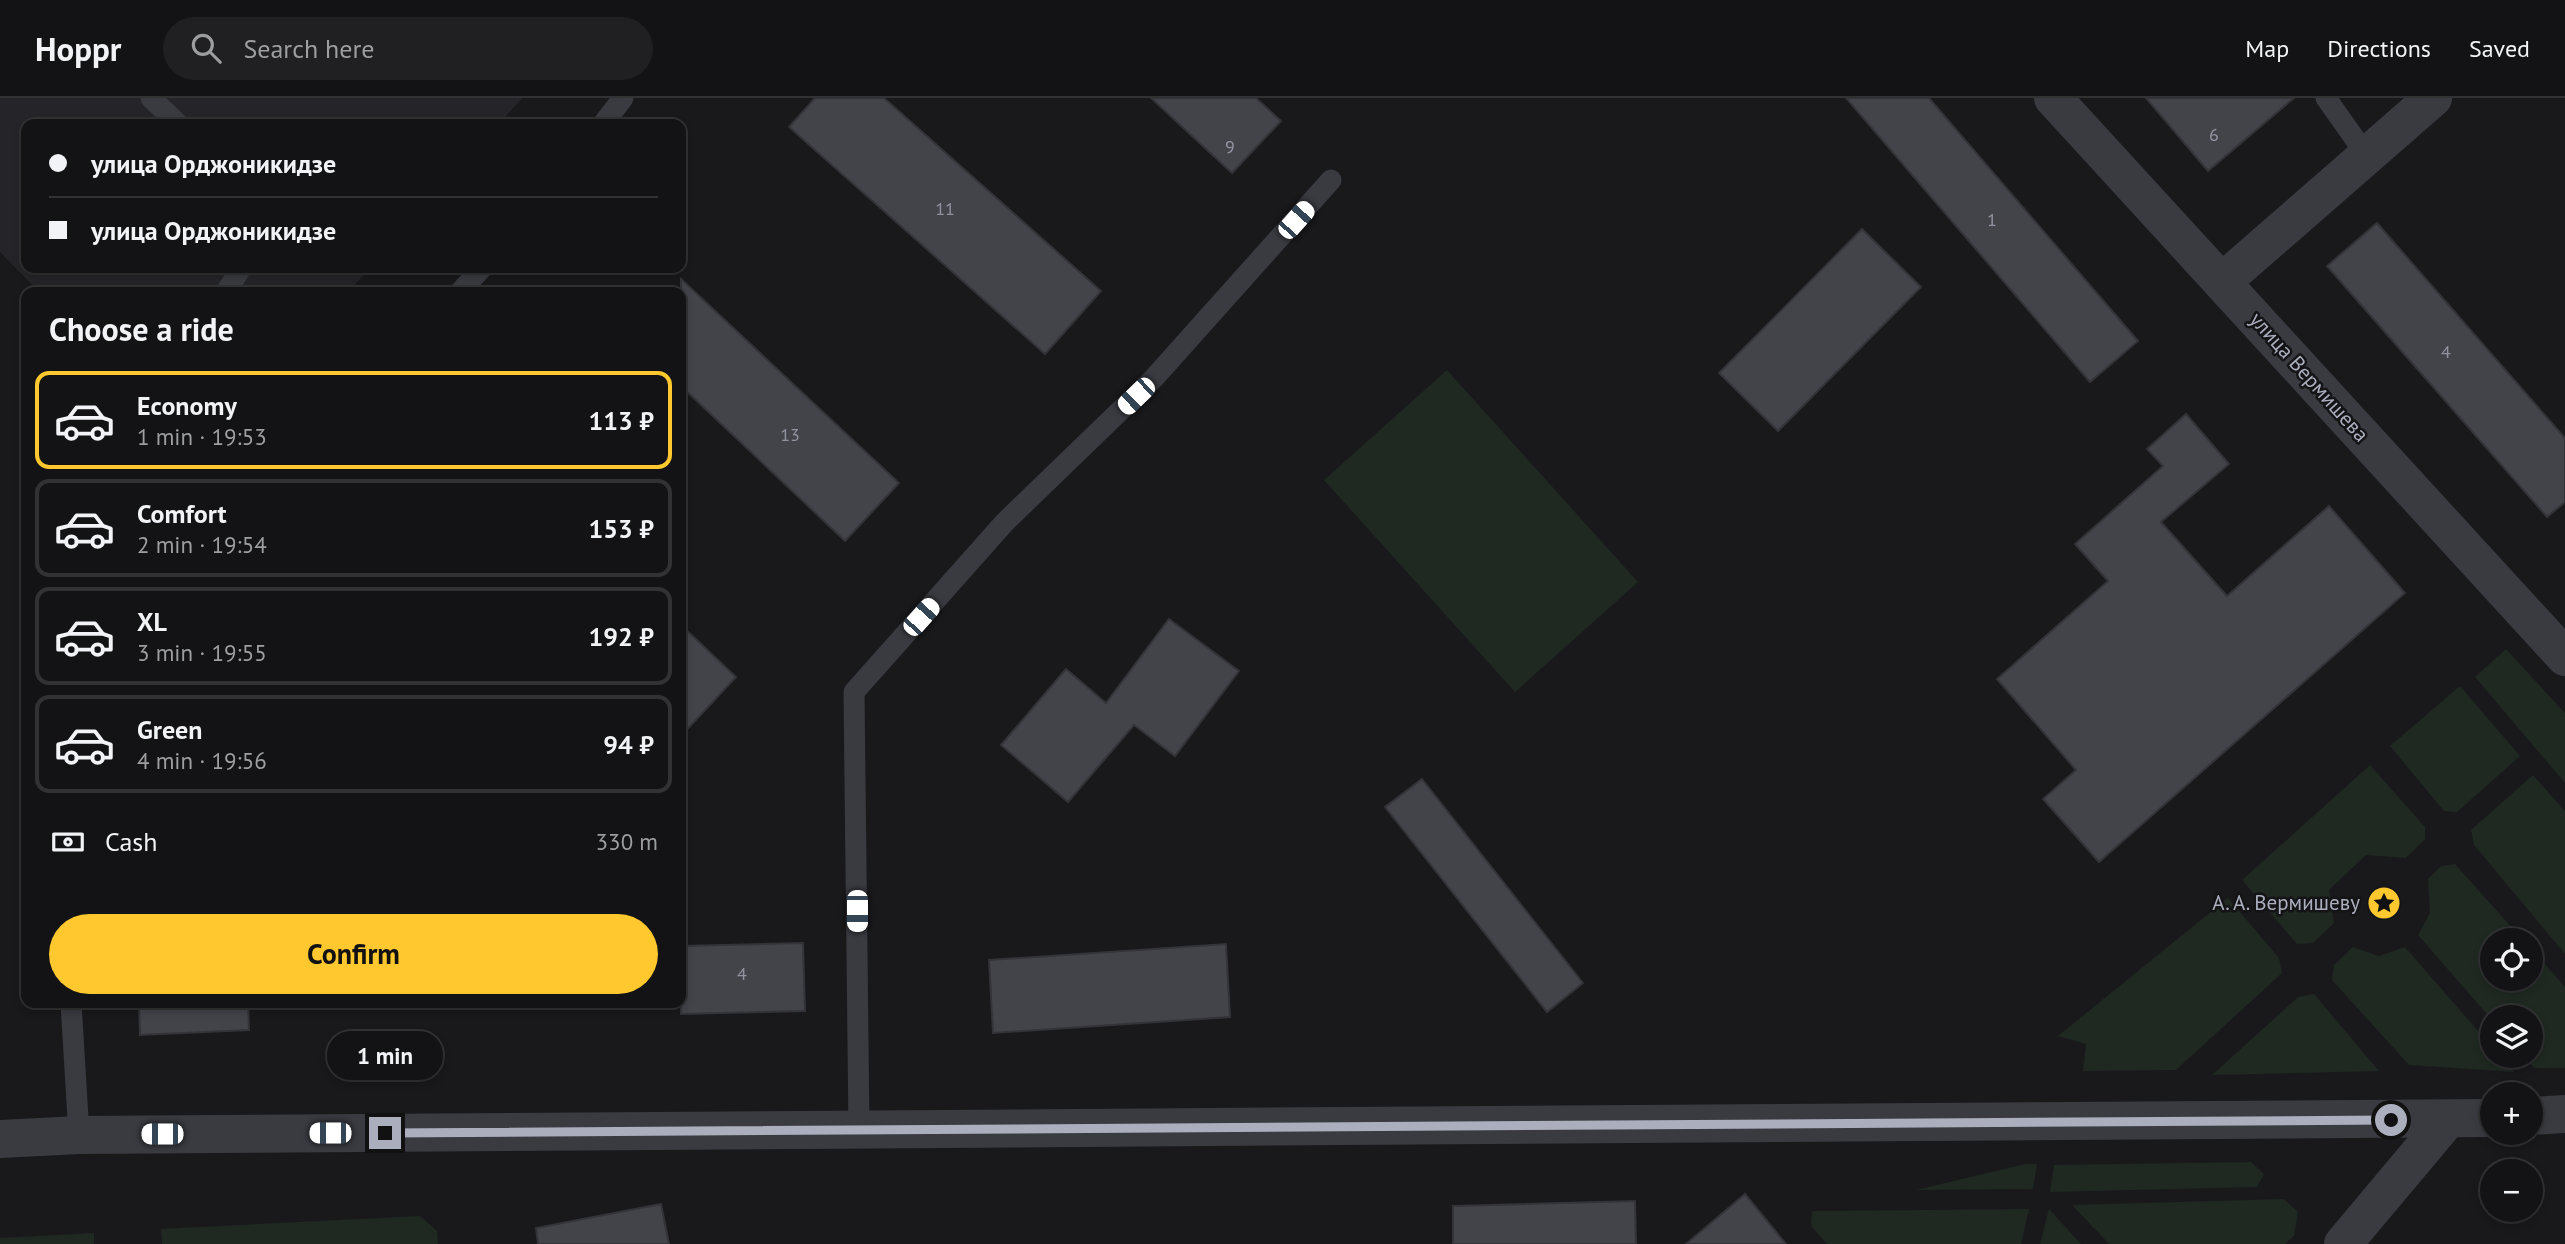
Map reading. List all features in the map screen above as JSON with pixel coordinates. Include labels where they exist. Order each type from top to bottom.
[{"type":"street","name":"улица Вермишева","points":[[2053,98],[2565,657]]},
{"type":"street","points":[[2222,282],[2433,98]]},
{"type":"street","points":[[2543,1115],[2565,1114]]},
{"type":"street","points":[[0,1139],[79,1135],[2480,1119]]},
{"type":"street","points":[[2343,1244],[2447,1120]]},
{"type":"lane","points":[[151,98],[173,119]]},
{"type":"lane","points":[[607,119],[623,98]]},
{"type":"lane","points":[[2326,98],[2367,156]]},
{"type":"lane","points":[[859,1130],[854,692],[1005,522],[1154,378],[1331,180]]},
{"type":"lane","points":[[465,287],[477,273]]},
{"type":"lane","points":[[71,1008],[79,1135]]},
{"type":"shaded area","points":[[0,98],[522,98],[503,119],[21,119],[21,273],[365,273],[353,287],[34,287],[0,252]]},
{"type":"shaded area","points":[[1447,370],[1638,582],[1515,692],[1324,480]]},
{"type":"shaded area","points":[[2506,649],[2565,713],[2565,783],[2475,677]]},
{"type":"shaded area","points":[[2460,686],[2520,756],[2457,812],[2444,811],[2390,746]]},
{"type":"shaded area","points":[[2370,765],[2425,827],[2425,839],[2406,858],[2366,855],[2329,890],[2334,923],[2313,943],[2297,944],[2242,880]]},
{"type":"shaded area","points":[[2533,775],[2565,811],[2565,954],[2474,845],[2471,830]]},
{"type":"shaded area","points":[[2455,864],[2512,928],[2480,928],[2480,991],[2543,991],[2543,962],[2565,987],[2565,1068],[2543,1068],[2543,1005],[2480,1006],[2418,935],[2430,913],[2428,879],[2441,866]]},
{"type":"shaded area","points":[[2228,898],[2279,958],[2282,973],[2176,1070],[2083,1071],[2086,1044],[2058,1036]]},
{"type":"shaded area","points":[[2353,947],[2379,956],[2405,947],[2480,1033],[2480,1068],[2511,1068],[2514,1072],[2409,1065],[2332,980],[2334,965]]},
{"type":"shaded area","points":[[2314,994],[2379,1071],[2212,1075],[2298,997]]},
{"type":"shaded area","points":[[2251,1162],[2264,1174],[2257,1187],[2050,1192],[2054,1165]]},
{"type":"shaded area","points":[[2025,1164],[2037,1164],[2033,1189],[1916,1190]]},
{"type":"shaded area","points":[[2284,1199],[2298,1212],[2294,1236],[2285,1244],[2109,1244],[2072,1205]]},
{"type":"shaded area","points":[[2029,1209],[2021,1244],[1827,1244],[1811,1226],[1812,1211]]},
{"type":"shaded area","points":[[2049,1209],[2081,1244],[2040,1244]]},
{"type":"shaded area","points":[[420,1216],[437,1231],[438,1244],[162,1244],[161,1229]]},
{"type":"shaded area","points":[[94,1233],[94,1244],[0,1244],[0,1238]]},
{"type":"building","points":[[815,98],[884,98],[1101,291],[1045,354],[789,127]]},
{"type":"building","points":[[1151,98],[1256,98],[1281,121],[1232,173]]},
{"type":"building","points":[[1846,98],[1929,98],[2138,341],[2090,382]]},
{"type":"building","points":[[2146,98],[2294,98],[2208,171]]},
{"type":"building","points":[[2377,223],[2565,438],[2565,502],[2547,517],[2327,266]]},
{"type":"building","points":[[1862,229],[1921,287],[1778,431],[1719,373]]},
{"type":"building","points":[[681,279],[899,483],[845,541],[686,391],[686,287],[681,287]]},
{"type":"building","points":[[2186,414],[2229,464],[2161,522],[2227,596],[2329,506],[2405,593],[2099,862],[2043,799],[2076,770],[1997,679],[2108,581],[2075,544],[2163,466],[2147,449]]},
{"type":"building","points":[[1169,619],[1239,671],[1175,756],[1134,725],[1068,802],[1001,745],[1066,669],[1106,703]]},
{"type":"building","points":[[686,630],[736,677],[686,731]]},
{"type":"building","points":[[1422,779],[1583,983],[1547,1012],[1385,807]]},
{"type":"building","points":[[803,943],[805,1011],[681,1014],[681,1008],[686,1008],[686,946]]},
{"type":"building","points":[[1226,944],[1230,1017],[993,1033],[989,960]]},
{"type":"building","points":[[139,1008],[248,1008],[249,1030],[140,1035]]},
{"type":"building","points":[[1745,1194],[1786,1244],[1686,1244]]},
{"type":"building","points":[[1635,1201],[1636,1244],[1453,1244],[1453,1206]]},
{"type":"building","points":[[661,1204],[669,1244],[538,1244],[536,1228]]},
{"type":"place","name":"А. А. Вермишеву","points":[[2384,903]]},
{"type":"route","points":[[385,1133],[2391,1120]]}]
